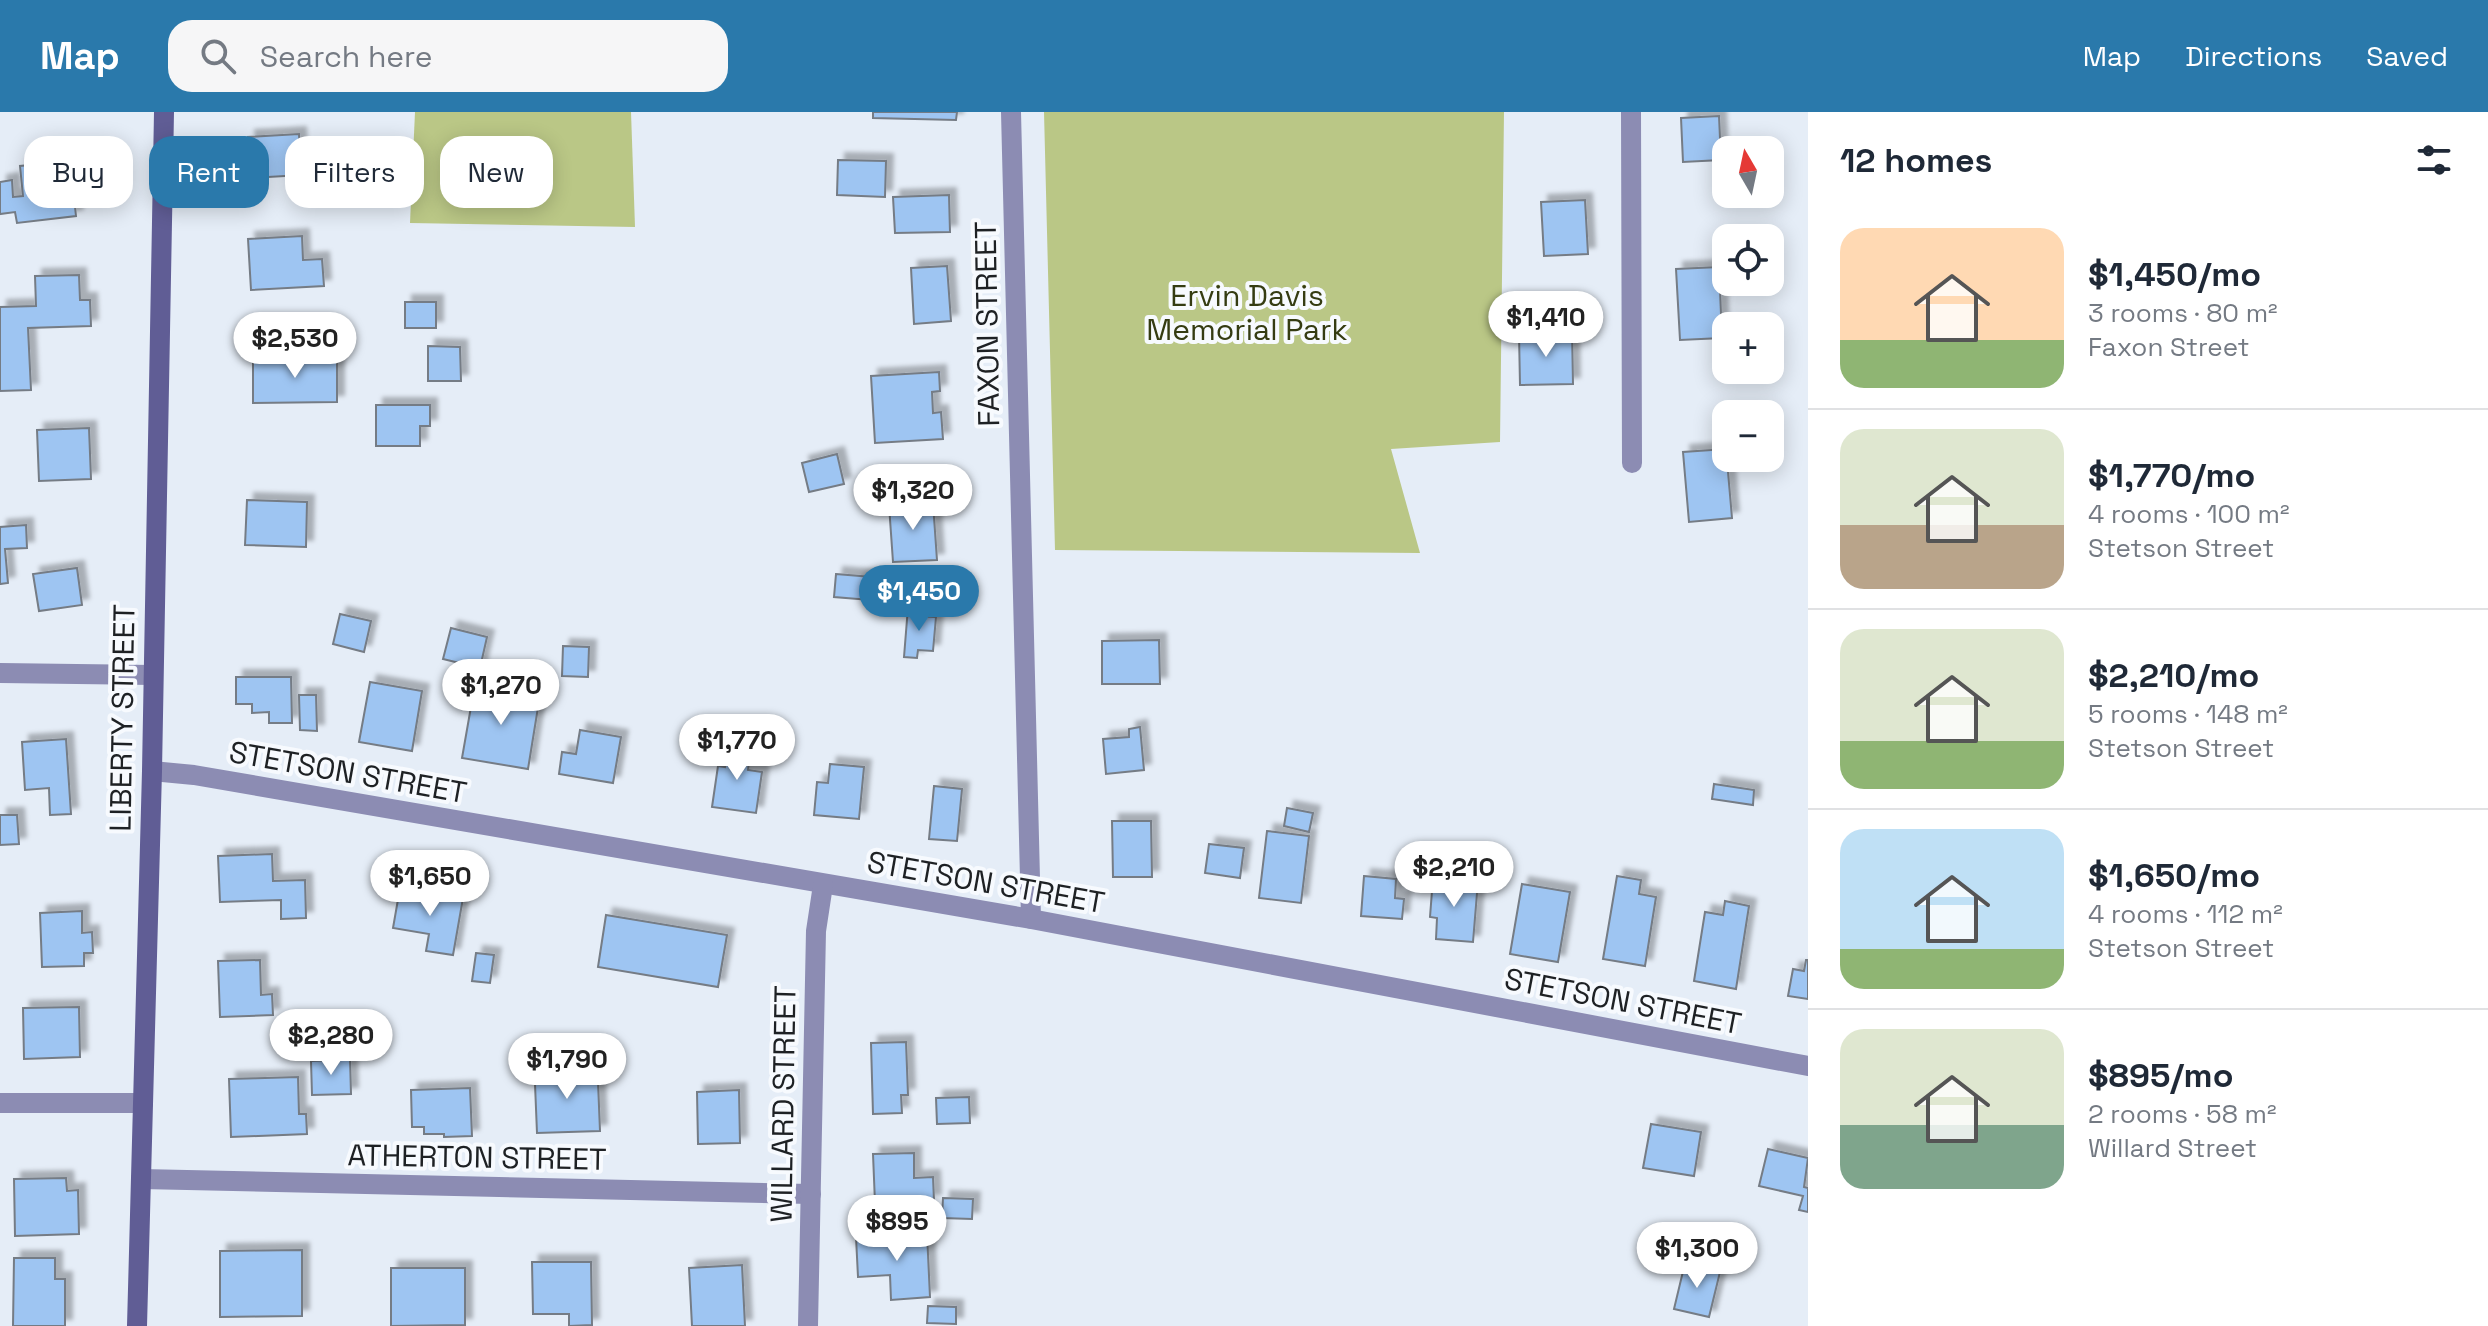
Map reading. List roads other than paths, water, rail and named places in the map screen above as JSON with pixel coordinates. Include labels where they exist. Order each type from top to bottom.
[{"type":"main road","name":"LIBERTY STREET","points":[[137,1326],[152,771],[164,112]]},
{"type":"street","name":"FAXON STREET","points":[[1011,112],[1031,919]]},
{"type":"street","points":[[1631,112],[1632,463]]},
{"type":"street","points":[[0,673],[153,675]]},
{"type":"street","name":"STETSON STREET","points":[[152,771],[194,775],[1031,919],[1808,1066]]},
{"type":"street","name":"WILLARD STREET","points":[[808,1326],[816,931],[823,885]]},
{"type":"street","points":[[0,1103],[143,1103]]},
{"type":"street","name":"ATHERTON STREET","points":[[141,1179],[811,1194]]},
{"type":"park label","name":"Ervin Davis Memorial Park","points":[[1247,312]]}]
